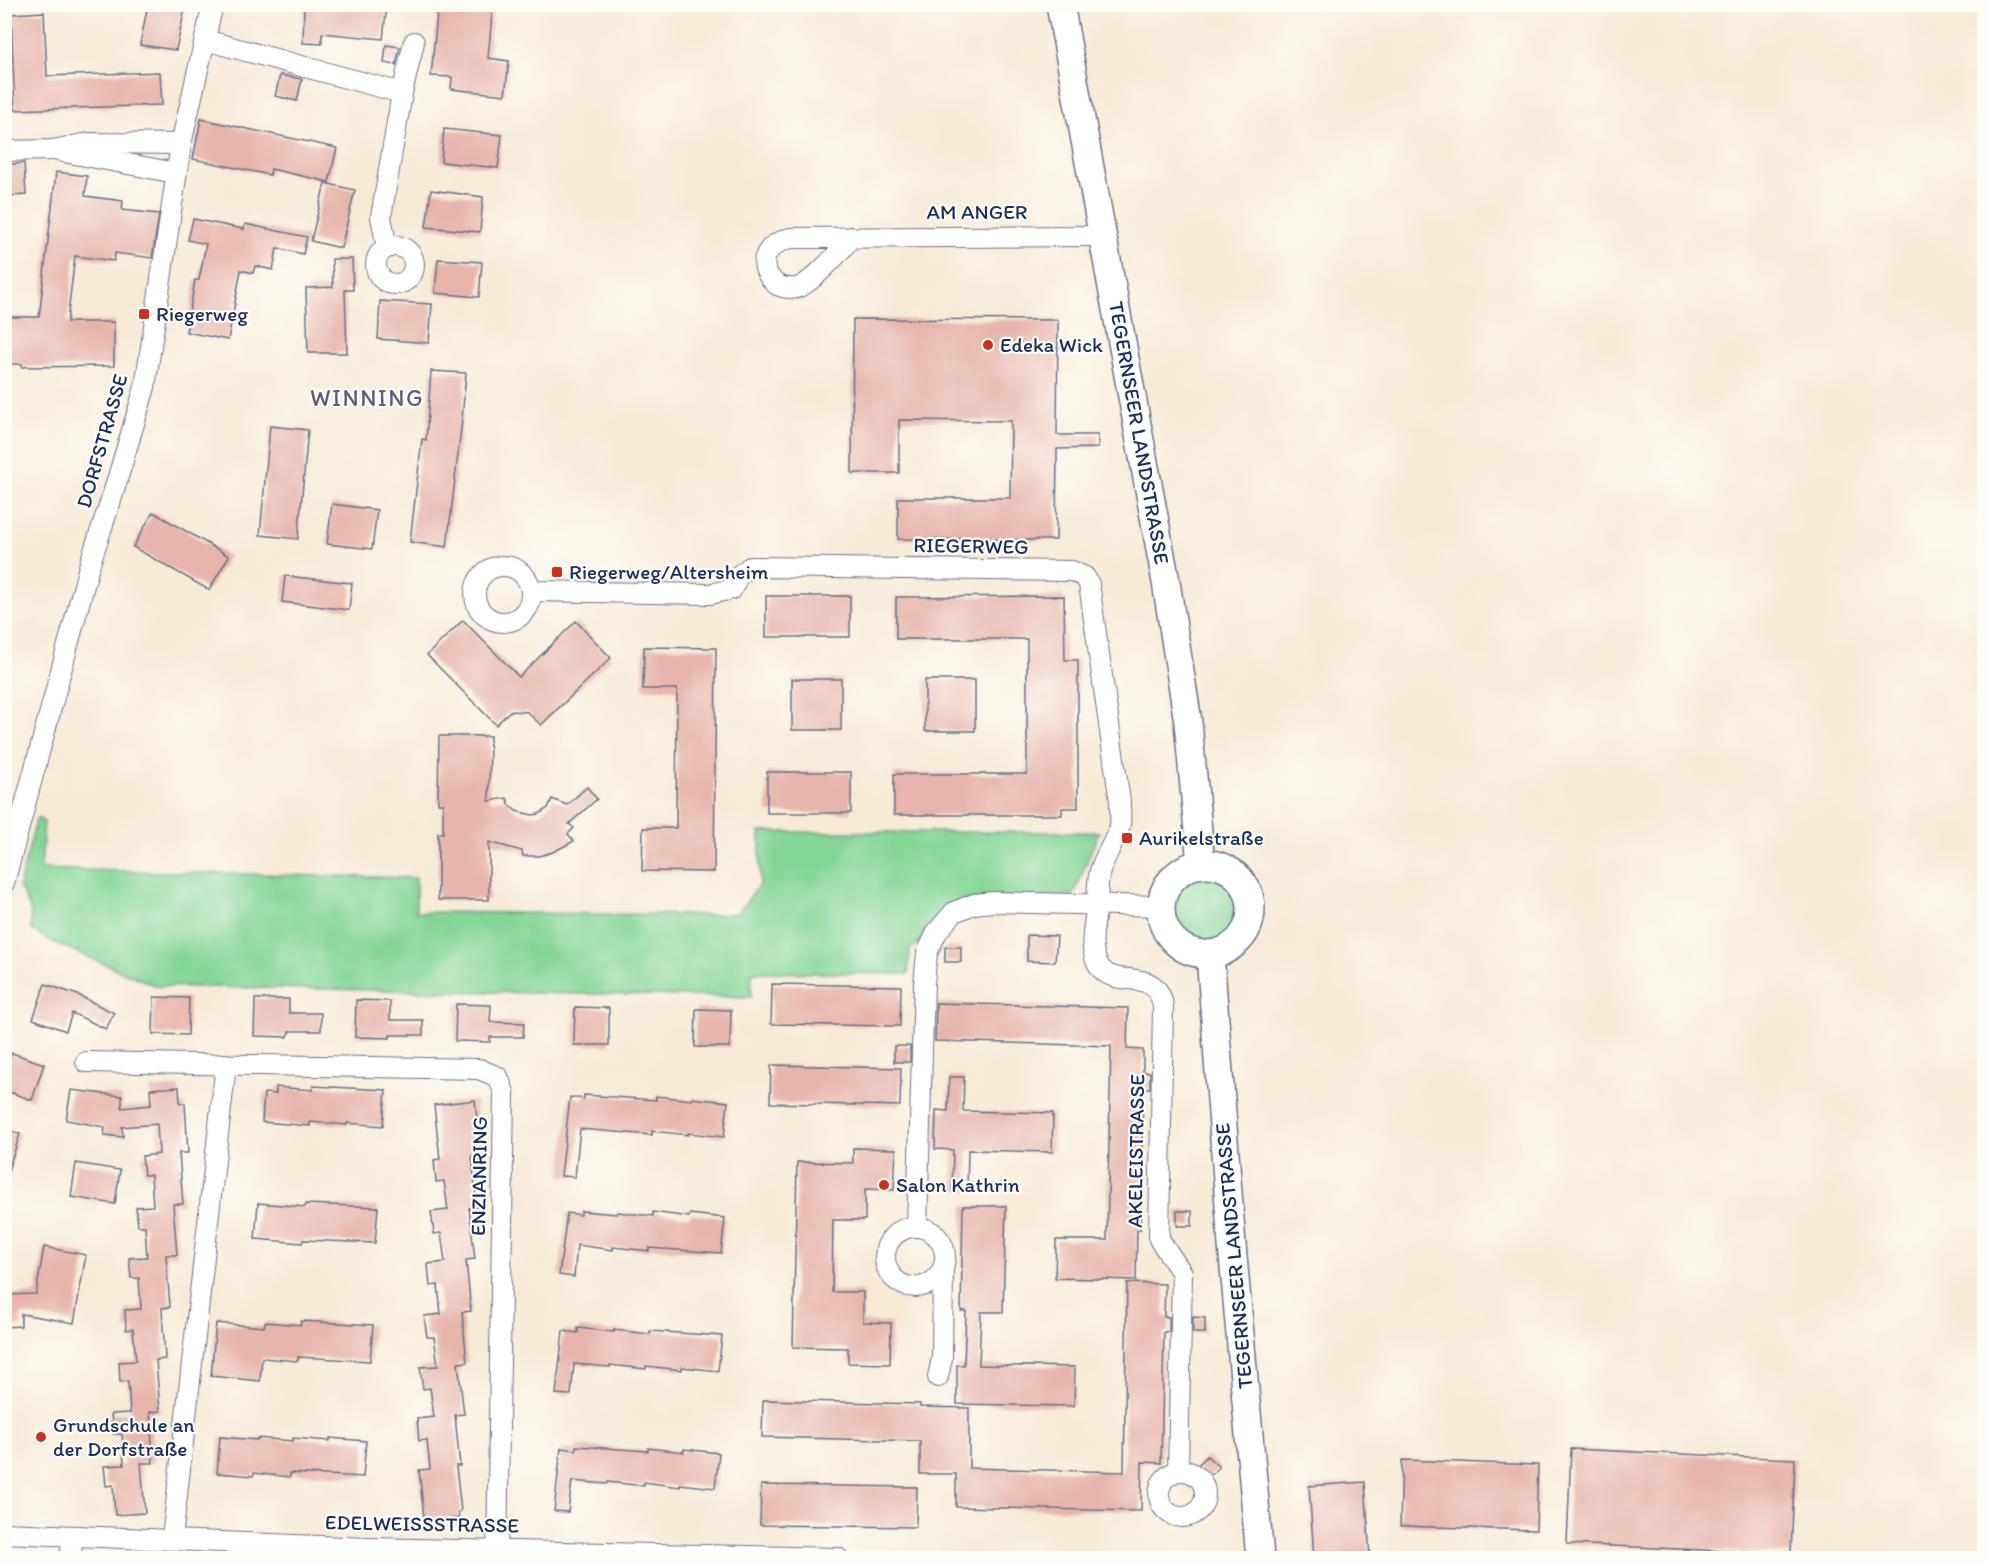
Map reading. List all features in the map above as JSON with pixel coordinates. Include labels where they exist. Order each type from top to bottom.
[{"type":"main road","name":"TEGERNSEER LANDSTRASSE","points":[[1060,4],[1166,582],[1188,722],[1202,864]]},
{"type":"main road","points":[[1202,864],[1216,865],[1229,870],[1240,879],[1248,891],[1251,904],[1250,918],[1245,931],[1236,942],[1224,950],[1210,954],[1191,951],[1174,941],[1164,925],[1161,906],[1163,894],[1169,882],[1189,867],[1202,864]]},
{"type":"main road","name":"TEGERNSEER LANDSTRASSE","points":[[1210,954],[1232,1245],[1260,1558]]},
{"type":"street","name":"DORFSTRASSE","points":[[4,883],[90,563],[145,387],[181,144],[213,4]]},
{"type":"street","points":[[205,40],[402,93]]},
{"type":"street","points":[[387,248],[381,217],[402,93],[414,42]]},
{"type":"street","points":[[52,150],[89,143],[181,144]]},
{"type":"street","points":[[4,150],[52,150],[176,173]]},
{"type":"street","name":"AM ANGER","points":[[852,237],[1103,236]]},
{"type":"street","name":"RIEGERWEG","points":[[531,591],[710,594],[732,589],[738,576],[750,567],[1072,571],[1085,577],[1089,584],[1119,802],[1120,826],[1107,850],[1099,872],[1097,904]]},
{"type":"street","points":[[918,1227],[924,982],[927,953],[937,932],[954,912],[974,904],[993,902],[1161,906]]},
{"type":"street","name":"AKELEISTRASSE","points":[[1097,904],[1093,927],[1093,949],[1099,967],[1109,976],[1137,979],[1156,987],[1163,1006],[1159,1239],[1182,1273],[1179,1471]]},
{"type":"street","name":"ENZIANRING","points":[[86,1062],[479,1069],[498,1077],[504,1092],[497,1555]]},
{"type":"street","points":[[172,1539],[226,1064]]},
{"type":"street","points":[[938,1377],[942,1358],[944,1249],[934,1234],[918,1227],[899,1232],[891,1239],[887,1248],[888,1268],[901,1282],[910,1286],[930,1283],[943,1269]]},
{"type":"street","name":"EDELWEISSSTRASSE","points":[[4,1533],[497,1555],[838,1558]]},
{"type":"street","points":[[70,1558],[73,1536]]},
{"type":"green space","points":[[37,817],[44,822],[41,869],[416,878],[416,912],[720,915],[738,913],[760,884],[760,832],[1099,832],[1073,896],[957,902],[931,921],[919,943],[910,949],[908,974],[752,972],[751,997],[156,986],[51,941],[31,929],[31,911],[19,886]]},
{"type":"green space","points":[[1207,871],[1220,874],[1232,881],[1239,893],[1242,906],[1239,919],[1232,931],[1220,938],[1207,941],[1194,938],[1182,931],[1175,919],[1172,906],[1175,893],[1182,881],[1194,874]]},
{"type":"building","points":[[148,4],[186,4],[176,50],[140,45]]},
{"type":"building","points":[[304,4],[387,4],[383,39],[322,33],[322,44],[303,43]]},
{"type":"building","points":[[438,4],[493,4],[488,58],[509,61],[505,95],[451,89],[452,77],[431,76]]},
{"type":"building","points":[[44,12],[47,76],[160,72],[162,105],[15,110],[11,14]]},
{"type":"building","points":[[386,45],[400,47],[396,65],[384,63]]},
{"type":"building","points":[[280,75],[302,79],[297,101],[275,96]]},
{"type":"building","points":[[201,119],[337,148],[329,182],[271,169],[270,175],[193,159]]},
{"type":"building","points":[[444,129],[502,135],[498,168],[441,162]]},
{"type":"building","points":[[24,163],[26,195],[4,196],[4,165]]},
{"type":"building","points":[[56,172],[87,176],[85,196],[123,201],[122,210],[159,214],[152,258],[115,253],[114,261],[75,256],[67,322],[114,322],[114,366],[22,367],[22,364],[4,364],[4,317],[39,317]]},
{"type":"building","points":[[325,183],[355,190],[341,248],[311,241]]},
{"type":"building","points":[[431,190],[483,197],[480,232],[426,227]]},
{"type":"building","points":[[193,219],[244,229],[245,224],[307,237],[303,254],[277,248],[273,270],[255,266],[253,273],[241,270],[228,340],[186,332],[195,280],[199,280],[206,244],[188,240]]},
{"type":"building","points":[[332,259],[352,259],[353,290],[345,290],[347,353],[308,353],[306,288],[333,287]]},
{"type":"building","points":[[438,259],[482,262],[479,297],[435,293]]},
{"type":"building","points":[[380,301],[432,304],[429,343],[378,339]]},
{"type":"building","points":[[853,319],[1058,320],[1057,435],[1098,435],[1098,448],[1057,449],[1056,540],[898,539],[898,498],[1010,498],[1011,421],[899,420],[899,473],[852,473]]},
{"type":"building","points":[[431,371],[466,373],[447,547],[410,542],[422,439],[426,440]]},
{"type":"building","points":[[270,426],[308,430],[298,539],[260,535]]},
{"type":"building","points":[[332,504],[377,510],[372,549],[327,544]]},
{"type":"building","points":[[153,512],[229,556],[209,590],[133,547]]},
{"type":"building","points":[[285,576],[352,583],[349,610],[282,602]]},
{"type":"building","points":[[766,596],[850,596],[850,637],[766,637]]},
{"type":"building","points":[[1064,596],[1065,660],[1078,660],[1078,808],[1062,808],[1062,815],[894,815],[894,774],[1027,774],[1027,639],[896,639],[896,597]]},
{"type":"building","points":[[463,620],[519,677],[576,621],[611,658],[541,725],[527,712],[510,711],[496,725],[427,655]]},
{"type":"building","points":[[644,647],[716,648],[714,872],[642,871],[643,828],[676,828],[677,689],[643,689]]},
{"type":"building","points":[[792,679],[841,679],[841,730],[792,730]]},
{"type":"building","points":[[925,680],[975,680],[975,731],[925,731]]},
{"type":"building","points":[[439,736],[490,736],[489,801],[507,798],[516,811],[532,815],[539,814],[548,808],[552,799],[567,805],[587,787],[597,799],[569,824],[574,828],[568,834],[574,841],[553,852],[539,856],[523,856],[522,851],[489,842],[489,900],[438,900],[438,833],[443,833],[443,803],[438,803]]},
{"type":"building","points":[[767,772],[851,772],[851,813],[767,813]]},
{"type":"building","points":[[1027,935],[1057,936],[1055,962],[1027,961]]},
{"type":"building","points":[[945,947],[961,947],[961,962],[945,962]]},
{"type":"building","points":[[45,984],[78,995],[114,1013],[106,1029],[72,1013],[66,1031],[33,1019]]},
{"type":"building","points":[[772,984],[901,986],[900,1026],[771,1024]]},
{"type":"building","points":[[154,997],[189,998],[188,1035],[153,1034]]},
{"type":"building","points":[[255,999],[289,999],[289,1013],[321,1013],[321,1031],[289,1031],[288,1037],[254,1036]]},
{"type":"building","points":[[356,1000],[390,1001],[390,1020],[423,1020],[423,1035],[390,1035],[390,1038],[355,1037]]},
{"type":"building","points":[[936,1003],[1128,1008],[1127,1049],[1143,1050],[1143,1072],[1150,1072],[1150,1088],[1143,1088],[1140,1230],[1137,1230],[1136,1280],[1055,1278],[1056,1240],[1107,1240],[1111,1046],[935,1041]]},
{"type":"building","points":[[456,1004],[491,1005],[490,1022],[524,1023],[523,1037],[490,1037],[490,1042],[455,1041]]},
{"type":"building","points":[[575,1007],[609,1008],[609,1045],[574,1045]]},
{"type":"building","points":[[696,1009],[731,1010],[730,1047],[695,1047]]},
{"type":"building","points":[[894,1046],[910,1046],[910,1062],[894,1062]]},
{"type":"building","points":[[12,1053],[44,1064],[32,1100],[4,1090],[4,1073]]},
{"type":"building","points":[[771,1065],[901,1068],[900,1106],[770,1103]]},
{"type":"building","points":[[949,1077],[964,1077],[963,1111],[1053,1113],[1052,1152],[968,1150],[967,1191],[952,1191],[953,1150],[935,1149],[936,1110],[948,1111]]},
{"type":"building","points":[[313,1086],[386,1090],[383,1126],[310,1122],[310,1126],[262,1122],[264,1093],[276,1094],[276,1087],[313,1090]]},
{"type":"building","points":[[179,1087],[180,1103],[185,1103],[188,1153],[179,1153],[183,1204],[173,1204],[177,1255],[166,1255],[170,1307],[162,1308],[165,1359],[156,1360],[160,1411],[150,1412],[153,1463],[141,1463],[145,1513],[115,1515],[113,1485],[106,1486],[104,1466],[124,1465],[122,1434],[113,1434],[111,1414],[130,1413],[128,1381],[120,1382],[119,1362],[136,1361],[133,1329],[126,1330],[125,1310],[141,1309],[139,1278],[131,1278],[129,1258],[147,1257],[145,1226],[138,1226],[136,1207],[153,1206],[151,1175],[144,1175],[142,1156],[159,1154],[157,1124],[122,1127],[123,1137],[104,1135],[105,1127],[66,1120],[71,1090],[122,1096],[122,1108],[151,1105],[150,1089]]},
{"type":"building","points":[[584,1095],[656,1100],[656,1096],[728,1102],[724,1137],[652,1131],[652,1135],[580,1129],[575,1177],[561,1176],[570,1097],[584,1099]]},
{"type":"building","points":[[475,1100],[481,1155],[472,1156],[477,1207],[469,1208],[475,1259],[466,1260],[471,1311],[462,1312],[467,1362],[458,1363],[464,1414],[455,1415],[460,1466],[456,1466],[461,1511],[458,1512],[459,1518],[430,1521],[429,1517],[424,1518],[419,1470],[430,1469],[427,1440],[419,1441],[417,1419],[434,1417],[430,1388],[423,1389],[420,1367],[438,1366],[434,1337],[427,1337],[424,1316],[441,1314],[438,1285],[430,1286],[428,1264],[445,1262],[441,1233],[434,1234],[431,1212],[448,1210],[444,1181],[436,1182],[434,1160],[440,1159],[434,1105]]},
{"type":"building","points":[[4,1129],[20,1134],[7,1174],[4,1173]]},
{"type":"building","points":[[853,1148],[896,1149],[894,1190],[865,1189],[865,1220],[833,1220],[832,1292],[863,1292],[863,1322],[891,1323],[890,1364],[848,1363],[848,1348],[793,1347],[797,1162],[853,1163]]},
{"type":"building","points":[[76,1163],[120,1170],[115,1204],[71,1197]]},
{"type":"building","points":[[258,1203],[305,1207],[306,1204],[378,1207],[375,1243],[303,1240],[302,1243],[255,1239]]},
{"type":"building","points":[[963,1206],[1006,1206],[1003,1312],[981,1312],[979,1365],[1075,1367],[1074,1406],[957,1404],[957,1365],[964,1365],[966,1311],[961,1311]]},
{"type":"building","points":[[581,1211],[653,1216],[653,1212],[689,1217],[690,1214],[725,1218],[721,1253],[649,1248],[649,1251],[613,1247],[613,1250],[577,1245],[574,1277],[559,1275],[567,1213],[581,1215]]},
{"type":"building","points":[[1177,1211],[1192,1211],[1192,1226],[1177,1226]]},
{"type":"building","points":[[44,1247],[86,1255],[74,1323],[21,1314],[21,1326],[4,1327],[4,1295],[36,1294]]},
{"type":"building","points":[[1127,1283],[1165,1284],[1164,1317],[1169,1317],[1169,1332],[1164,1332],[1161,1463],[1142,1462],[1141,1511],[956,1507],[956,1474],[920,1474],[920,1441],[762,1437],[763,1400],[920,1404],[920,1407],[969,1408],[969,1468],[1124,1472]]},
{"type":"building","points":[[1193,1317],[1205,1318],[1205,1333],[1193,1333]]},
{"type":"building","points":[[301,1321],[373,1325],[370,1361],[298,1357],[298,1361],[262,1358],[260,1381],[211,1376],[216,1323],[264,1327],[265,1322],[301,1325]]},
{"type":"building","points":[[578,1328],[650,1334],[650,1331],[722,1336],[718,1371],[682,1367],[682,1370],[646,1366],[646,1369],[574,1364],[571,1395],[556,1394],[563,1331],[578,1333]]},
{"type":"building","points":[[220,1437],[293,1441],[293,1438],[330,1441],[330,1438],[366,1441],[363,1477],[290,1473],[290,1477],[254,1473],[253,1476],[217,1473]]},
{"type":"building","points":[[576,1446],[648,1451],[648,1448],[684,1452],[684,1449],[719,1453],[715,1488],[680,1484],[680,1487],[644,1482],[644,1486],[572,1481],[568,1512],[554,1511],[561,1448],[576,1450]]},
{"type":"building","points":[[1571,1449],[1795,1459],[1791,1554],[1567,1544]]},
{"type":"building","points":[[1207,1456],[1219,1467],[1208,1478],[1197,1466]]},
{"type":"building","points":[[1402,1460],[1538,1465],[1536,1530],[1400,1526]]},
{"type":"building","points":[[1365,1482],[1370,1558],[1314,1558],[1309,1486]]},
{"type":"building","points":[[761,1485],[917,1487],[916,1527],[760,1525]]},
{"type":"place","name":"Riegerweg","points":[[144,314]]},
{"type":"place","name":"Edeka Wick","points":[[988,345]]},
{"type":"place","name":"Riegerweg/Altersheim","points":[[557,572]]},
{"type":"place","name":"Aurikelstraße","points":[[1127,838]]},
{"type":"place","name":"Salon Kathrin","points":[[884,1185]]},
{"type":"place","name":"Grundschule an der Dorfstraße","points":[[41,1437]]},
{"type":"district","name":"WINNING","points":[[367,398]]}]
